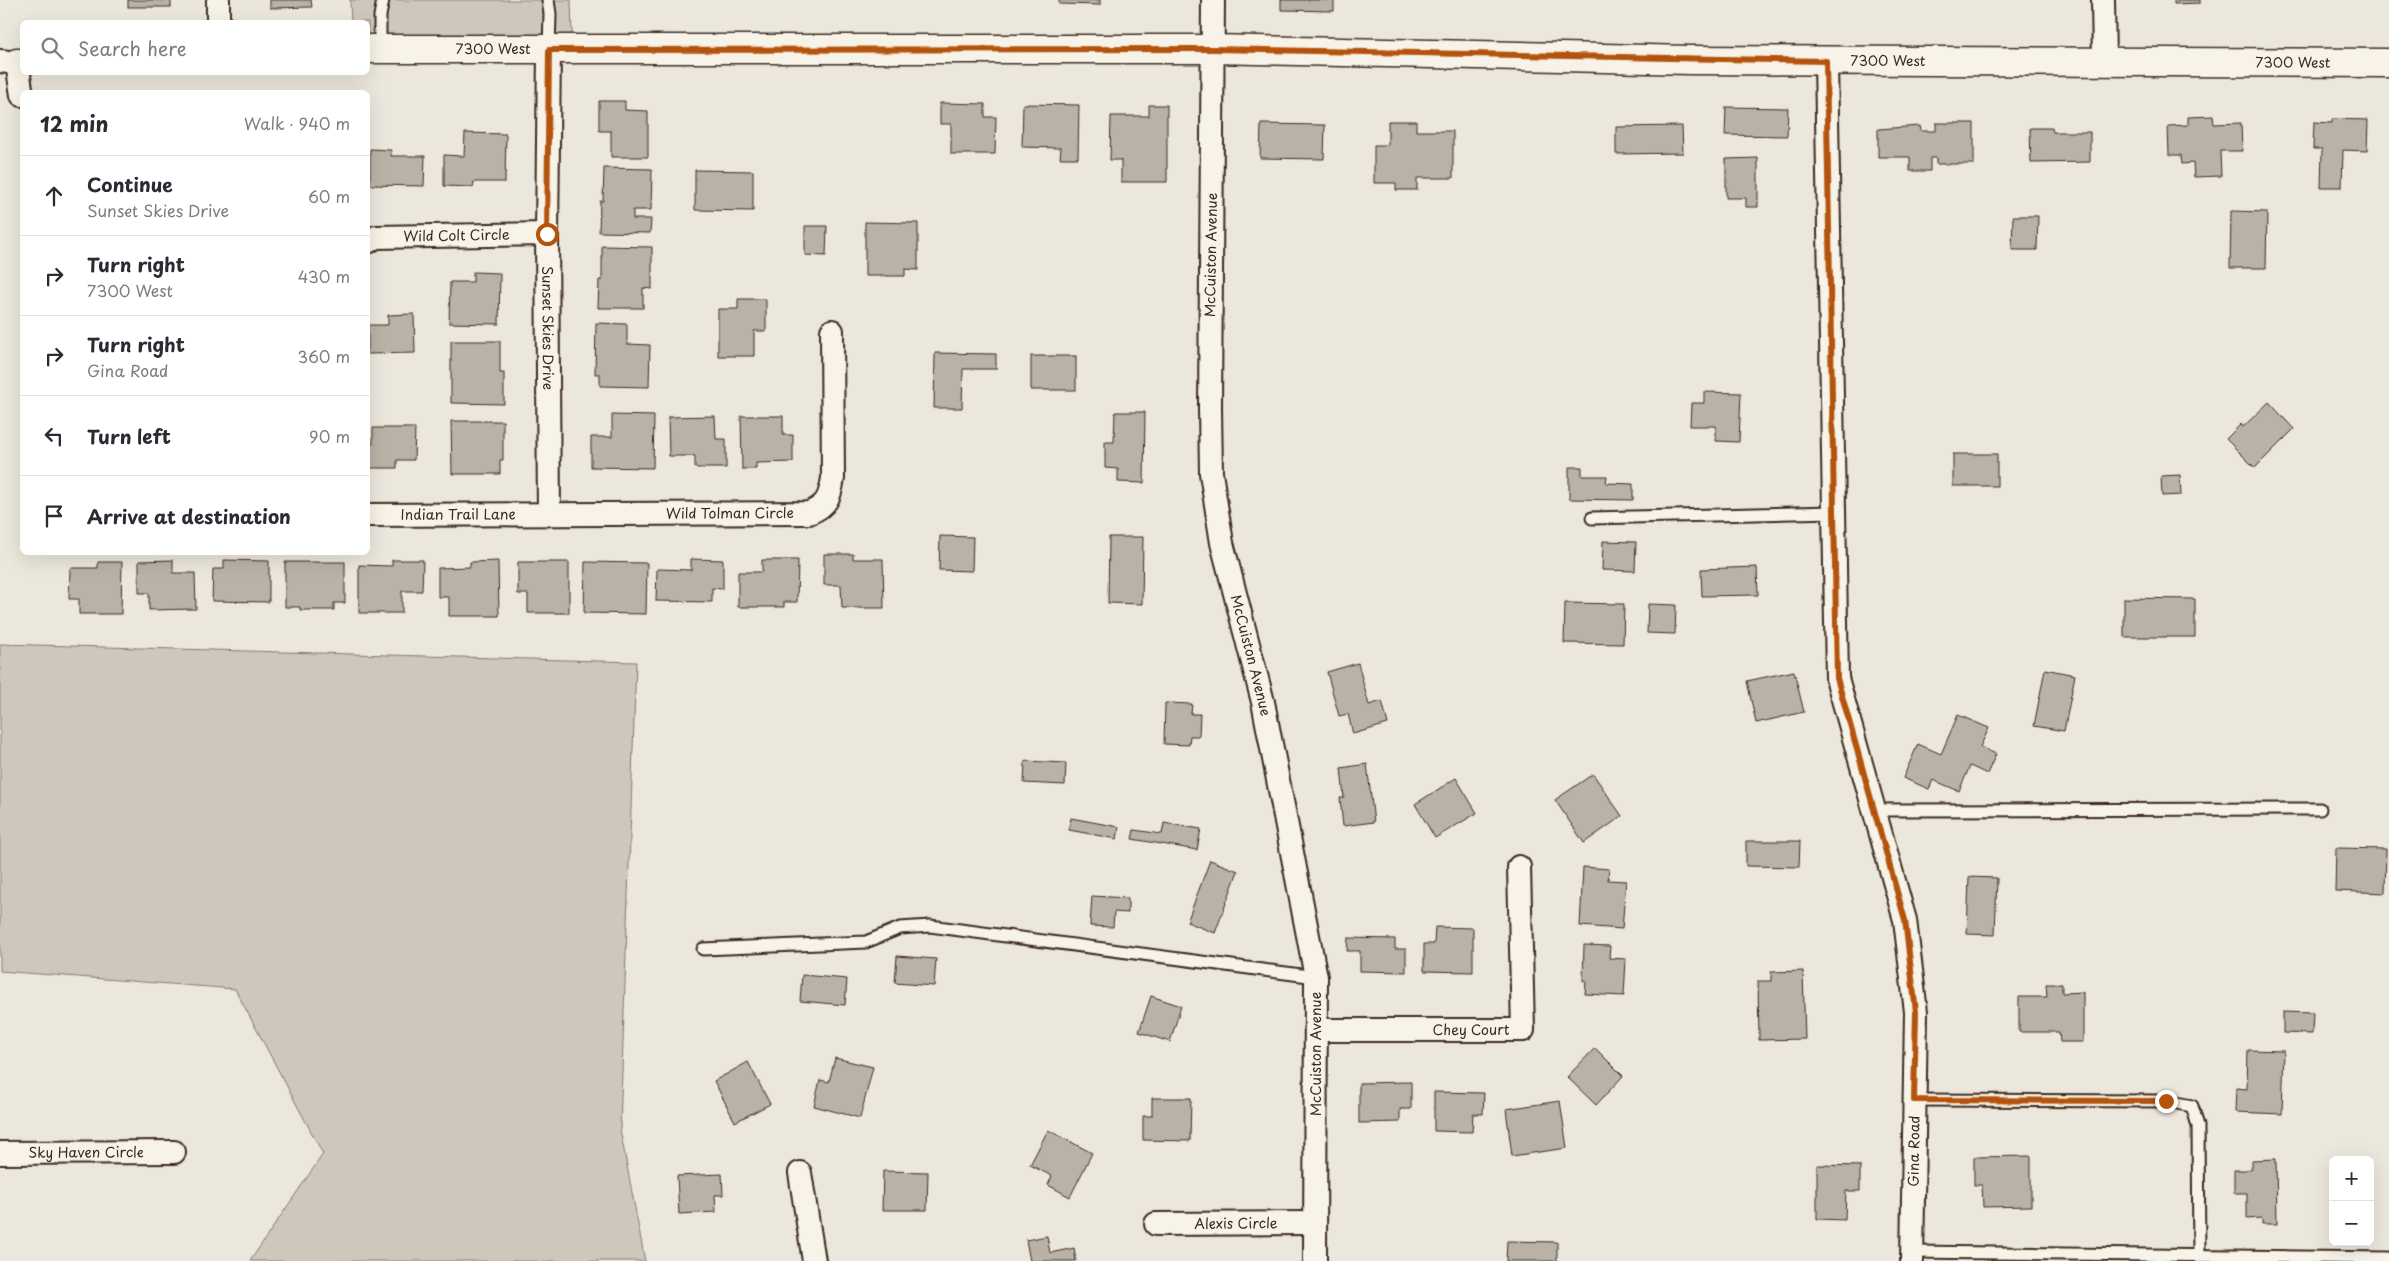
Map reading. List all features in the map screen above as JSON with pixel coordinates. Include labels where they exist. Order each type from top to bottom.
[{"type":"street","points":[[218,0],[218,20]]},
{"type":"street","name":"McCuiston Avenue","points":[[1214,0],[1210,408],[1212,473],[1222,543],[1263,702],[1316,977],[1315,1261]]},
{"type":"street","points":[[2103,0],[2104,62]]},
{"type":"street","name":"7300 West","points":[[374,49],[1213,49],[1826,61],[2389,63]]},
{"type":"street","name":"Sunset Skies Drive","points":[[549,50],[547,234],[549,514]]},
{"type":"street","name":"Gina Road","points":[[1826,61],[1837,678],[1905,920],[1916,1012],[1912,1256]]},
{"type":"street","points":[[13,63],[21,90]]},
{"type":"street","name":"Wild Colt Circle","points":[[370,241],[376,237],[547,234]]},
{"type":"street","name":"Wild Tolman Circle","points":[[549,514],[809,513],[820,509],[828,502],[833,478],[832,331]]},
{"type":"street","name":"Indian Trail Lane","points":[[370,515],[549,514]]},
{"type":"street","name":"Chey Court","points":[[1316,1030],[1523,1030],[1519,866]]},
{"type":"street","name":"Sky Haven Circle","points":[[0,1153],[174,1152]]},
{"type":"street","points":[[800,1173],[814,1261]]},
{"type":"street","name":"Alexis Circle","points":[[1156,1224],[1315,1222]]},
{"type":"lane","points":[[374,49],[383,0]]},
{"type":"lane","points":[[548,0],[550,14],[549,50]]},
{"type":"lane","points":[[1592,518],[1834,512]]},
{"type":"lane","points":[[1874,810],[2320,809]]},
{"type":"lane","points":[[703,949],[866,942],[900,928],[930,926],[1316,977]]},
{"type":"lane","points":[[1914,1100],[2166,1101],[2192,1106],[2198,1126],[2200,1256]]},
{"type":"lane","points":[[1912,1256],[2186,1259],[2200,1256],[2389,1258]]},
{"type":"shaded area","points":[[350,0],[571,0],[572,35],[370,36],[370,20],[351,20]]},
{"type":"shaded area","points":[[0,644],[636,662],[620,1129],[645,1261],[250,1261],[323,1154],[235,989],[0,971]]},
{"type":"building","points":[[128,0],[171,0],[171,7],[128,7]]},
{"type":"building","points":[[270,0],[311,0],[312,7],[270,8]]},
{"type":"building","points":[[1059,0],[1100,0],[1100,5],[1059,4]]},
{"type":"building","points":[[1281,0],[1334,0],[1334,11],[1281,10]]},
{"type":"building","points":[[2174,0],[2200,0],[2200,3],[2174,4]]},
{"type":"building","points":[[599,101],[625,101],[625,110],[648,111],[648,157],[611,157],[611,131],[599,131]]},
{"type":"building","points":[[940,103],[985,104],[985,117],[996,117],[995,154],[951,154],[951,124],[940,124]]},
{"type":"building","points":[[1023,104],[1079,105],[1078,158],[1060,158],[1061,148],[1022,147]]},
{"type":"building","points":[[1149,105],[1167,105],[1167,182],[1121,182],[1121,160],[1110,160],[1111,116],[1149,116]]},
{"type":"building","points":[[1726,107],[1788,108],[1787,136],[1725,135]]},
{"type":"building","points":[[2213,116],[2214,124],[2241,123],[2242,151],[2220,151],[2221,176],[2194,177],[2193,163],[2182,164],[2181,155],[2169,155],[2168,126],[2188,125],[2188,117]]},
{"type":"building","points":[[2332,119],[2368,120],[2367,151],[2343,150],[2342,187],[2321,187],[2322,149],[2313,149],[2314,122],[2332,123]]},
{"type":"building","points":[[1388,121],[1416,121],[1416,131],[1453,131],[1453,178],[1417,178],[1417,190],[1396,190],[1396,183],[1374,183],[1374,145],[1388,145]]},
{"type":"building","points":[[1936,123],[1974,123],[1974,164],[1936,164],[1936,158],[1930,158],[1930,171],[1910,171],[1910,157],[1878,157],[1878,129],[1920,126],[1921,131],[1936,131]]},
{"type":"building","points":[[1261,124],[1325,125],[1324,159],[1260,158]]},
{"type":"building","points":[[1682,126],[1683,153],[1616,154],[1616,127]]},
{"type":"building","points":[[2030,128],[2052,128],[2053,132],[2090,132],[2090,162],[2031,163]]},
{"type":"building","points":[[465,133],[506,134],[505,182],[474,182],[473,187],[444,186],[444,155],[464,156]]},
{"type":"building","points":[[370,149],[391,150],[391,156],[425,156],[424,186],[370,185]]},
{"type":"building","points":[[1758,158],[1758,207],[1746,207],[1746,198],[1726,198],[1726,159]]},
{"type":"building","points":[[604,168],[652,169],[651,210],[633,210],[633,219],[651,219],[650,233],[599,232],[600,201],[603,201]]},
{"type":"building","points":[[695,170],[753,171],[753,211],[695,210]]},
{"type":"building","points":[[2231,211],[2267,212],[2266,268],[2230,268]]},
{"type":"building","points":[[2013,216],[2038,216],[2037,250],[2012,250]]},
{"type":"building","points":[[865,222],[918,223],[918,270],[905,269],[905,276],[865,276]]},
{"type":"building","points":[[805,226],[827,226],[826,256],[805,255]]},
{"type":"building","points":[[602,246],[652,247],[652,289],[643,288],[643,308],[598,308],[599,280],[602,280]]},
{"type":"building","points":[[473,272],[500,273],[499,324],[449,323],[450,282],[473,282]]},
{"type":"building","points":[[738,299],[766,299],[766,331],[754,331],[754,356],[718,356],[718,309],[738,309]]},
{"type":"building","points":[[414,314],[415,353],[370,354],[370,325],[388,325],[388,315]]},
{"type":"building","points":[[596,323],[627,324],[627,344],[650,345],[649,387],[600,386],[600,374],[595,374]]},
{"type":"building","points":[[451,341],[500,341],[500,373],[504,373],[504,404],[451,403]]},
{"type":"building","points":[[935,353],[996,354],[996,369],[963,369],[962,408],[934,408]]},
{"type":"building","points":[[1031,356],[1076,356],[1076,390],[1031,390]]},
{"type":"building","points":[[1704,392],[1741,393],[1739,442],[1716,441],[1716,426],[1690,426],[1691,403],[1704,403]]},
{"type":"building","points":[[2269,402],[2294,429],[2255,468],[2226,439],[2241,424],[2243,427]]},
{"type":"building","points":[[1115,412],[1145,412],[1144,483],[1118,482],[1118,469],[1105,468],[1105,442],[1114,442]]},
{"type":"building","points":[[612,415],[654,416],[653,468],[591,467],[591,437],[612,437]]},
{"type":"building","points":[[715,416],[716,439],[726,439],[726,468],[695,468],[695,456],[669,456],[668,417]]},
{"type":"building","points":[[741,416],[783,416],[783,435],[793,435],[793,462],[756,463],[756,469],[742,469]]},
{"type":"building","points":[[451,421],[503,421],[503,460],[500,460],[500,474],[452,474]]},
{"type":"building","points":[[373,428],[415,428],[414,460],[397,460],[397,468],[370,468],[370,444],[373,444]]},
{"type":"building","points":[[1953,454],[1997,454],[1997,486],[1953,486]]},
{"type":"building","points":[[1569,467],[1582,467],[1582,476],[1607,476],[1606,483],[1633,484],[1633,500],[1569,499]]},
{"type":"building","points":[[2180,475],[2181,495],[2162,496],[2161,476]]},
{"type":"building","points":[[940,536],[973,537],[972,571],[939,570]]},
{"type":"building","points":[[1109,537],[1143,537],[1142,604],[1108,603]]},
{"type":"building","points":[[1603,541],[1636,542],[1635,571],[1602,570]]},
{"type":"building","points":[[824,554],[853,554],[853,559],[883,559],[884,608],[842,608],[841,585],[824,585]]},
{"type":"building","points":[[691,559],[723,560],[723,589],[712,588],[712,602],[656,601],[657,569],[691,570]]},
{"type":"building","points":[[173,560],[173,573],[195,573],[196,609],[149,610],[149,593],[139,593],[139,561]]},
{"type":"building","points":[[224,560],[269,561],[269,602],[212,601],[213,569],[224,569]]},
{"type":"building","points":[[392,560],[423,560],[422,591],[402,591],[402,613],[359,613],[359,565],[392,566]]},
{"type":"building","points":[[762,560],[798,560],[797,602],[784,602],[784,607],[738,607],[738,572],[762,572]]},
{"type":"building","points":[[498,561],[499,616],[449,616],[449,597],[438,597],[438,568],[470,567],[470,562]]},
{"type":"building","points":[[98,562],[122,562],[121,614],[79,614],[79,599],[69,599],[70,568],[98,568]]},
{"type":"building","points":[[285,562],[345,562],[345,603],[334,603],[334,610],[300,610],[300,607],[285,607]]},
{"type":"building","points":[[518,562],[569,562],[569,613],[528,613],[528,594],[518,594]]},
{"type":"building","points":[[585,562],[647,563],[646,614],[584,613]]},
{"type":"building","points":[[1757,567],[1758,595],[1702,596],[1701,569]]},
{"type":"building","points":[[2124,598],[2195,599],[2195,637],[2124,637]]},
{"type":"building","points":[[1565,603],[1624,604],[1623,644],[1564,643]]},
{"type":"building","points":[[1648,604],[1676,605],[1675,634],[1647,633]]},
{"type":"building","points":[[1358,663],[1369,705],[1382,701],[1388,724],[1353,734],[1348,714],[1339,716],[1327,672]]},
{"type":"building","points":[[2045,669],[2075,675],[2064,731],[2034,726]]},
{"type":"building","points":[[1794,671],[1804,712],[1756,723],[1747,681]]},
{"type":"building","points":[[1165,703],[1192,704],[1191,714],[1200,714],[1199,736],[1190,736],[1189,745],[1164,744]]},
{"type":"building","points":[[1958,715],[1989,728],[1980,747],[1996,754],[1987,774],[1970,766],[1959,791],[1933,780],[1929,789],[1903,778],[1918,744],[1941,754]]},
{"type":"building","points":[[1025,761],[1066,763],[1065,785],[1024,783]]},
{"type":"building","points":[[1367,764],[1374,822],[1343,826],[1340,798],[1344,798],[1341,768]]},
{"type":"building","points":[[1593,774],[1622,816],[1584,843],[1555,800]]},
{"type":"building","points":[[1456,778],[1477,813],[1435,838],[1415,804]]},
{"type":"building","points":[[1071,818],[1119,827],[1117,839],[1069,830]]},
{"type":"building","points":[[1164,823],[1201,829],[1197,850],[1132,839],[1134,830],[1162,834]]},
{"type":"building","points":[[1746,841],[1800,841],[1799,867],[1746,866]]},
{"type":"building","points":[[2336,848],[2386,849],[2385,893],[2335,891]]},
{"type":"building","points":[[1210,860],[1238,871],[1215,933],[1187,922]]},
{"type":"building","points":[[1583,867],[1609,869],[1608,880],[1626,881],[1622,929],[1580,926]]},
{"type":"building","points":[[1969,877],[1997,878],[1995,935],[1967,934]]},
{"type":"building","points":[[1092,896],[1128,898],[1128,913],[1114,912],[1113,927],[1090,926]]},
{"type":"building","points":[[1435,927],[1473,928],[1473,972],[1424,971],[1424,944],[1434,944]]},
{"type":"building","points":[[1348,938],[1395,939],[1395,949],[1406,949],[1406,972],[1360,971],[1360,951],[1347,951]]},
{"type":"building","points":[[1584,945],[1610,946],[1609,958],[1626,959],[1624,996],[1585,994],[1586,981],[1583,981]]},
{"type":"building","points":[[897,956],[936,959],[934,986],[895,983]]},
{"type":"building","points":[[1803,971],[1805,1039],[1759,1040],[1758,981],[1771,981],[1771,972]]},
{"type":"building","points":[[802,975],[847,979],[845,1005],[800,1001]]},
{"type":"building","points":[[2046,984],[2062,984],[2062,993],[2083,992],[2083,1042],[2060,1042],[2059,1032],[2019,1032],[2019,997],[2047,997]]},
{"type":"building","points":[[1151,996],[1181,1006],[1170,1042],[1139,1032]]},
{"type":"building","points":[[2283,1012],[2313,1013],[2312,1034],[2283,1033]]},
{"type":"building","points":[[1595,1048],[1623,1076],[1596,1105],[1567,1077]]},
{"type":"building","points":[[2248,1050],[2284,1051],[2282,1114],[2235,1112],[2236,1088],[2247,1089]]},
{"type":"building","points":[[835,1058],[873,1067],[860,1118],[814,1106],[820,1080],[829,1082]]},
{"type":"building","points":[[748,1062],[770,1104],[735,1122],[714,1081]]},
{"type":"building","points":[[1411,1082],[1411,1109],[1400,1109],[1400,1122],[1359,1123],[1359,1083]]},
{"type":"building","points":[[1434,1092],[1484,1093],[1483,1114],[1473,1114],[1472,1132],[1434,1131]]},
{"type":"building","points":[[1152,1098],[1191,1098],[1190,1141],[1143,1140],[1143,1116],[1152,1116]]},
{"type":"building","points":[[1560,1101],[1567,1148],[1512,1156],[1506,1109]]},
{"type":"building","points":[[1048,1130],[1092,1153],[1070,1197],[1048,1185],[1052,1176],[1030,1165]]},
{"type":"building","points":[[2031,1156],[2031,1206],[1983,1207],[1982,1185],[1974,1185],[1974,1157]]},
{"type":"building","points":[[2276,1159],[2277,1224],[2262,1224],[2262,1218],[2247,1219],[2247,1193],[2234,1193],[2234,1170],[2251,1170],[2251,1160]]},
{"type":"building","points":[[1817,1165],[1860,1166],[1860,1191],[1846,1191],[1845,1220],[1817,1219]]},
{"type":"building","points":[[883,1171],[928,1172],[927,1210],[882,1210]]},
{"type":"building","points":[[722,1174],[723,1195],[715,1195],[716,1212],[679,1214],[677,1176]]},
{"type":"building","points":[[1047,1236],[1050,1253],[1074,1248],[1076,1261],[1030,1261],[1026,1240]]},
{"type":"building","points":[[1507,1241],[1557,1242],[1557,1261],[1506,1261]]},
{"type":"route","points":[[547,234],[549,50],[833,48],[1213,49],[1609,56],[1690,60],[1826,61],[1837,678],[1905,920],[1916,1012],[1914,1100],[2166,1101]]}]
